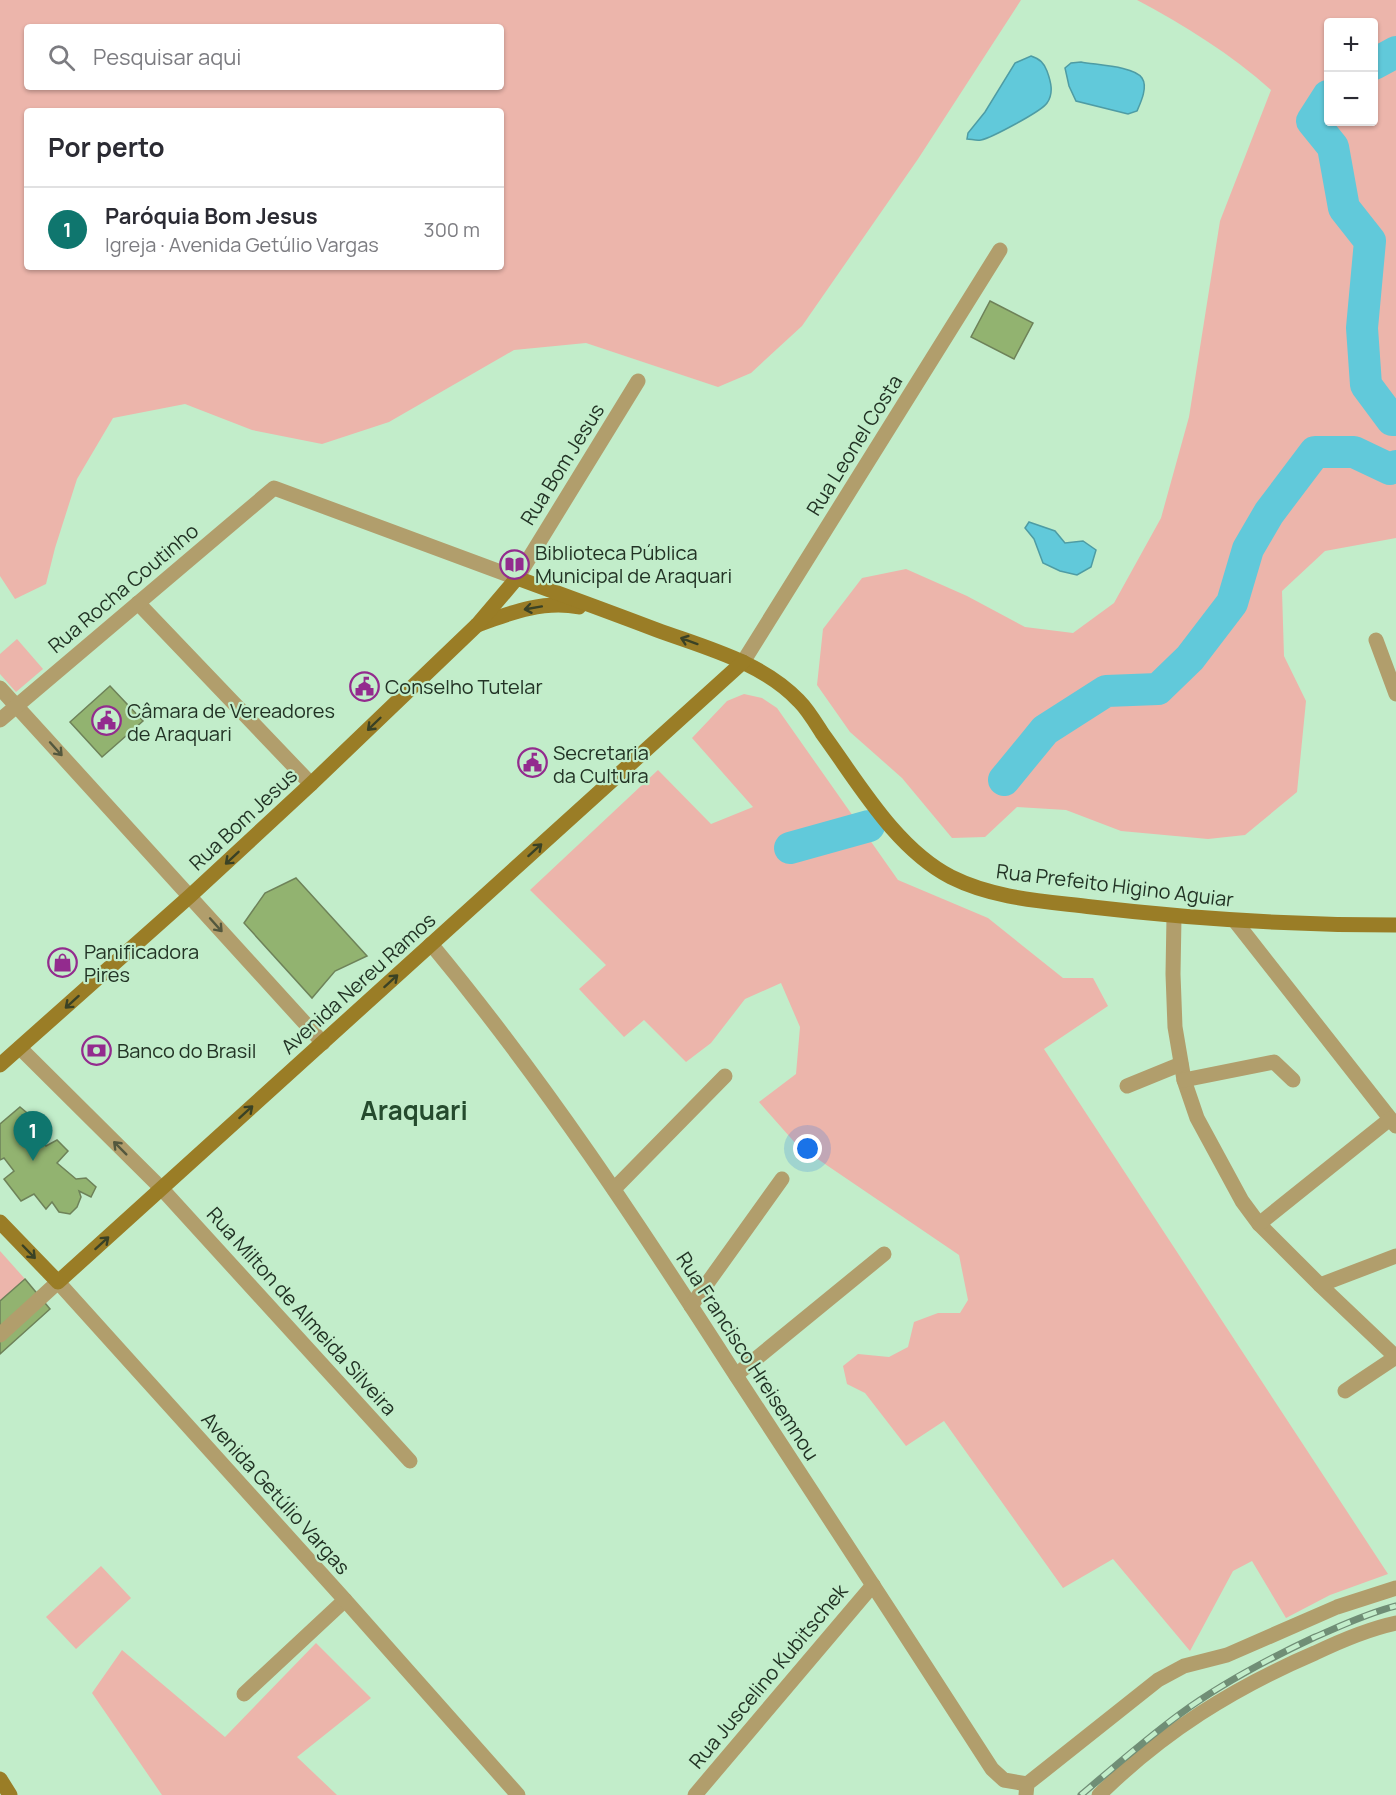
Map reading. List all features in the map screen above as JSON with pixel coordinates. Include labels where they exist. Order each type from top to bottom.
[{"type":"main road","name":"Rua Prefeito Higino Aguiar","points":[[517,578],[743,662],[778,682],[799,701],[886,821],[906,843],[925,860],[950,876],[981,890],[1013,897],[1174,917],[1301,925],[1396,925]]},
{"type":"main road","name":"Rua Bom Jesus","points":[[0,1065],[190,896],[311,784],[477,625],[517,578]]},
{"type":"main road","points":[[477,625],[518,610],[543,606],[567,605],[612,613]]},
{"type":"main road","name":"Avenida Nereu Ramos","points":[[58,1282],[743,662]]},
{"type":"main road","name":"Avenida Getúlio Vargas","points":[[0,1222],[58,1282]]},
{"type":"main road","points":[[0,1779],[10,1795]]},
{"type":"street","name":"Rua Leonel Costa","points":[[743,662],[1000,250]]},
{"type":"street","name":"Rua Bom Jesus","points":[[517,578],[638,381]]},
{"type":"street","name":"Rua Prefeito Higino Aguiar","points":[[274,488],[517,578]]},
{"type":"street","name":"Rua Rocha Coutinho","points":[[0,720],[274,488]]},
{"type":"street","points":[[138,603],[311,784]]},
{"type":"street","points":[[1376,640],[1396,694]]},
{"type":"street","points":[[0,688],[323,1042]]},
{"type":"street","points":[[1174,917],[1175,1027],[1184,1080],[1197,1118],[1242,1201],[1260,1224],[1320,1286],[1396,1357],[1345,1390]]},
{"type":"street","points":[[1235,921],[1393,1122],[1260,1224]]},
{"type":"street","name":"Rua Francisco Hreisemnou","points":[[431,944],[522,1058],[614,1189],[992,1769],[1004,1780],[1026,1789]]},
{"type":"street","name":"Rua Milton de Almeida Silveira","points":[[20,1048],[162,1189],[410,1461]]},
{"type":"street","points":[[1184,1080],[1274,1062],[1293,1080]]},
{"type":"street","points":[[1127,1086],[1182,1064]]},
{"type":"street","points":[[614,1189],[725,1076]]},
{"type":"street","points":[[691,1306],[782,1179]]},
{"type":"street","points":[[736,1375],[884,1254]]},
{"type":"street","points":[[1320,1286],[1396,1256]]},
{"type":"street","name":"Avenida Nereu Ramos","points":[[0,1335],[58,1282]]},
{"type":"street","name":"Avenida Getúlio Vargas","points":[[58,1282],[518,1795]]},
{"type":"street","name":"Rua Juscelino Kubitschek","points":[[695,1795],[873,1585]]},
{"type":"street","points":[[1026,1789],[1158,1680],[1184,1666],[1227,1655],[1337,1607],[1396,1588]]},
{"type":"street","points":[[244,1694],[345,1600]]},
{"type":"street","points":[[1099,1795],[1168,1735],[1218,1700],[1269,1672],[1333,1645],[1396,1623]]},
{"type":"shaded area","points":[[0,0],[1021,0],[918,159],[802,326],[751,373],[718,387],[586,343],[514,350],[389,422],[322,444],[252,430],[185,404],[113,418],[77,479],[46,584],[15,599],[0,576]]},
{"type":"shaded area","points":[[1137,0],[1396,0],[1396,538],[1325,551],[1282,591],[1284,656],[1306,701],[1297,792],[1245,835],[1208,839],[1121,831],[1066,810],[1017,807],[985,837],[952,838],[902,778],[850,732],[817,685],[823,629],[862,578],[906,569],[967,596],[1025,627],[1073,633],[1114,603],[1161,518],[1189,417],[1220,221],[1271,90],[1223,52]]},
{"type":"shaded area","points":[[17,639],[43,669],[16,692],[0,674],[0,654]]},
{"type":"shaded area","points":[[744,694],[762,698],[777,708],[898,880],[988,918],[1063,978],[1093,978],[1108,1006],[1044,1049],[1388,1574],[1330,1595],[1286,1618],[1252,1561],[1233,1571],[1190,1651],[1113,1559],[1063,1588],[944,1421],[906,1446],[865,1393],[847,1384],[843,1366],[858,1354],[889,1357],[908,1347],[914,1322],[938,1313],[960,1313],[968,1300],[959,1255],[797,1145],[759,1102],[796,1074],[800,1027],[781,983],[745,999],[711,1043],[686,1062],[644,1020],[624,1037],[579,989],[606,965],[530,890],[658,770],[711,824],[753,807],[692,738],[727,701]]},
{"type":"shaded area","points":[[0,1251],[25,1279],[0,1301]]},
{"type":"shaded area","points":[[101,1566],[131,1598],[76,1649],[46,1617]]},
{"type":"shaded area","points":[[316,1643],[371,1698],[297,1757],[337,1795],[162,1795],[92,1693],[122,1650],[225,1737]]},
{"type":"water","points":[[1031,56],[1039,60],[1046,68],[1051,83],[1047,103],[1027,118],[995,134],[981,140],[967,139],[968,133],[985,112],[1015,63]]},
{"type":"water","points":[[1081,62],[1123,68],[1138,74],[1144,86],[1137,111],[1128,114],[1076,101],[1069,86],[1065,68],[1071,63]]},
{"type":"water","points":[[1029,522],[1055,531],[1065,543],[1083,541],[1096,550],[1091,567],[1077,575],[1060,571],[1043,563],[1034,539],[1025,528]]},
{"type":"building","points":[[990,301],[1033,323],[1014,359],[971,337]]},
{"type":"building","name":"Câmara de Vereadores de Araquari","points":[[110,686],[143,721],[102,757],[70,722]]},
{"type":"building","points":[[296,878],[367,956],[335,971],[312,998],[244,923],[265,893]]},
{"type":"building","points":[[20,1107],[32,1117],[27,1127],[46,1146],[57,1140],[68,1151],[57,1163],[76,1179],[86,1178],[96,1187],[91,1197],[79,1191],[81,1197],[77,1207],[70,1214],[59,1212],[52,1202],[46,1209],[34,1194],[21,1201],[4,1179],[14,1171],[4,1158],[0,1160],[0,1124]]},
{"type":"building","points":[[25,1279],[50,1309],[0,1354],[0,1301]]},
{"type":"waterway","points":[[1378,62],[1396,52]]},
{"type":"waterway","points":[[1324,102],[1312,121],[1333,147],[1344,208],[1370,241],[1362,328],[1366,385],[1392,420],[1396,420]]},
{"type":"waterway","points":[[1004,780],[1045,730],[1106,691],[1158,689],[1190,658],[1232,603],[1248,549],[1269,513],[1315,452],[1354,452],[1390,469],[1396,466]]},
{"type":"waterway","points":[[790,848],[869,826]]},
{"type":"railway","points":[[1081,1795],[1167,1724],[1229,1682],[1315,1637],[1396,1606]]},
{"type":"place","name":"Biblioteca Pública Municipal de Araquari","points":[[514,564]]},
{"type":"place","name":"Conselho Tutelar","points":[[364,686]]},
{"type":"place","name":"Câmara de Vereadores de Araquari","points":[[106,721]]},
{"type":"place","name":"Secretaria da Cultura","points":[[532,763]]},
{"type":"place","name":"Panificadora Pires","points":[[63,962]]},
{"type":"place","name":"Banco do Brasil","points":[[96,1050]]},
{"type":"place","name":"Paróquia Bom Jesus","points":[[33,1161]]},
{"type":"district","name":"Araquari","points":[[414,1110]]}]
